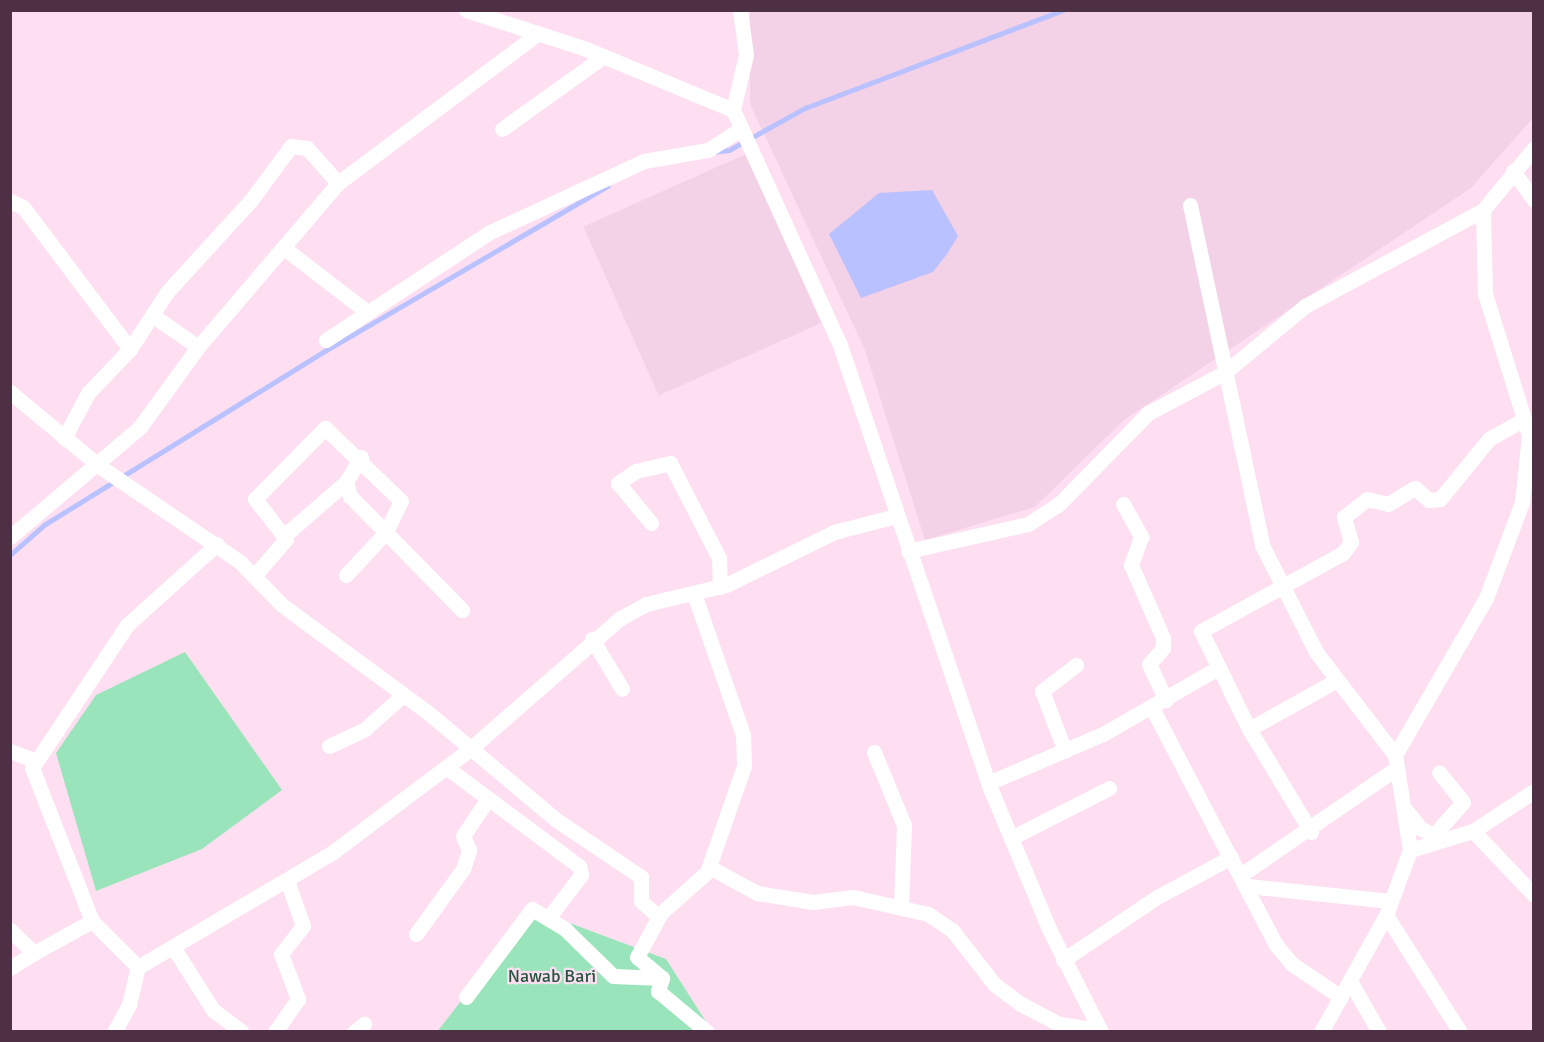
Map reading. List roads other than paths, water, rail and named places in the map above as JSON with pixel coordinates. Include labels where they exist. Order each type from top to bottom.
[{"type":"street","points":[[466,10],[604,56],[733,110]]},
{"type":"street","points":[[740,10],[746,55],[733,110],[840,345],[988,783],[1063,960],[1101,1031]]},
{"type":"street","points":[[10,537],[99,466],[140,427],[198,347],[339,183],[536,35]]},
{"type":"street","points":[[502,129],[604,56]]},
{"type":"street","points":[[326,340],[488,233],[644,161],[708,150],[746,137]]},
{"type":"street","points":[[64,438],[88,393],[130,350],[152,315],[291,146],[307,148],[339,183]]},
{"type":"street","points":[[908,551],[1028,524],[1059,504],[1148,413],[1224,373],[1305,306],[1483,210],[1533,148]]},
{"type":"street","points":[[1514,171],[1533,200]]},
{"type":"street","points":[[10,201],[23,207],[130,350]]},
{"type":"street","points":[[1190,206],[1248,501],[1280,590],[1337,680],[1396,762],[1404,808],[1410,850],[1388,908],[1321,1032]]},
{"type":"street","points":[[1245,880],[1311,831],[1396,762],[1486,598],[1507,550],[1529,464],[1524,419],[1485,294],[1483,210]]},
{"type":"street","points":[[284,248],[367,312]]},
{"type":"street","points":[[152,315],[198,347]]},
{"type":"street","points":[[10,392],[99,466],[217,544],[327,642],[403,695],[555,819],[641,877],[641,901],[659,916]]},
{"type":"street","points":[[1311,831],[1249,729],[1200,637],[1206,625],[1280,590],[1343,554],[1351,542],[1344,517],[1367,499],[1388,504],[1414,488],[1435,502],[1489,439],[1524,419]]},
{"type":"street","points":[[286,534],[255,499],[317,430],[333,430],[401,501],[386,532],[346,576]]},
{"type":"street","points":[[254,576],[284,544],[286,534],[346,482],[361,457]]},
{"type":"street","points":[[651,523],[618,483],[636,471],[670,463],[718,558],[720,587]]},
{"type":"street","points":[[346,482],[350,496],[462,610]]},
{"type":"street","points":[[1123,504],[1141,537],[1131,565],[1163,638],[1163,648],[1149,663],[1166,700]]},
{"type":"street","points":[[114,1032],[129,1005],[138,967],[287,880],[446,767],[470,749],[592,639],[646,604],[720,587],[834,532],[896,516]]},
{"type":"street","points":[[138,967],[92,921],[32,768],[34,760],[127,625],[217,544]]},
{"type":"street","points":[[662,978],[637,957],[659,916],[709,867],[746,754],[694,594]]},
{"type":"street","points":[[592,639],[622,689]]},
{"type":"street","points":[[1065,751],[1042,691],[1076,665]]},
{"type":"street","points":[[988,783],[1065,751],[1152,708],[1218,668]]},
{"type":"street","points":[[1249,729],[1337,680]]},
{"type":"street","points":[[329,746],[365,729],[403,695]]},
{"type":"street","points":[[1152,708],[1282,951],[1341,997]]},
{"type":"street","points":[[10,751],[34,760]]},
{"type":"street","points":[[874,752],[904,825],[901,907]]},
{"type":"street","points":[[446,767],[582,871],[549,917]]},
{"type":"street","points":[[1436,837],[1462,806],[1439,772]]},
{"type":"street","points":[[1011,838],[1109,788]]},
{"type":"street","points":[[1410,850],[1436,837],[1473,831],[1533,792]]},
{"type":"street","points":[[416,934],[469,858],[463,836],[487,800]]},
{"type":"street","points":[[1404,808],[1436,837]]},
{"type":"street","points":[[1473,831],[1533,895]]},
{"type":"street","points":[[1063,960],[1157,897],[1231,857]]},
{"type":"street","points":[[709,867],[757,893],[813,902],[853,897],[901,907],[942,922],[994,984],[1040,1016],[1101,1031]]},
{"type":"street","points":[[275,1032],[298,999],[281,954],[303,927],[287,880]]},
{"type":"street","points":[[1245,880],[1388,908],[1460,1032]]},
{"type":"street","points":[[466,997],[528,912],[537,909],[549,917],[613,976],[662,978]]},
{"type":"street","points":[[10,968],[92,921]]},
{"type":"street","points":[[10,930],[34,953]]},
{"type":"street","points":[[172,947],[213,1010],[242,1032]]},
{"type":"street","points":[[662,978],[658,991],[707,1032]]},
{"type":"street","points":[[1350,981],[1379,1032]]},
{"type":"water","points":[[932,190],[958,236],[947,254],[933,272],[861,298],[829,234],[879,193]]},
{"type":"waterway","points":[[713,152],[729,150],[805,108],[1063,10]]},
{"type":"waterway","points":[[10,555],[44,525],[325,351],[607,186]]},
{"type":"park label","name":"Nawab Bari","points":[[552,976]]}]
